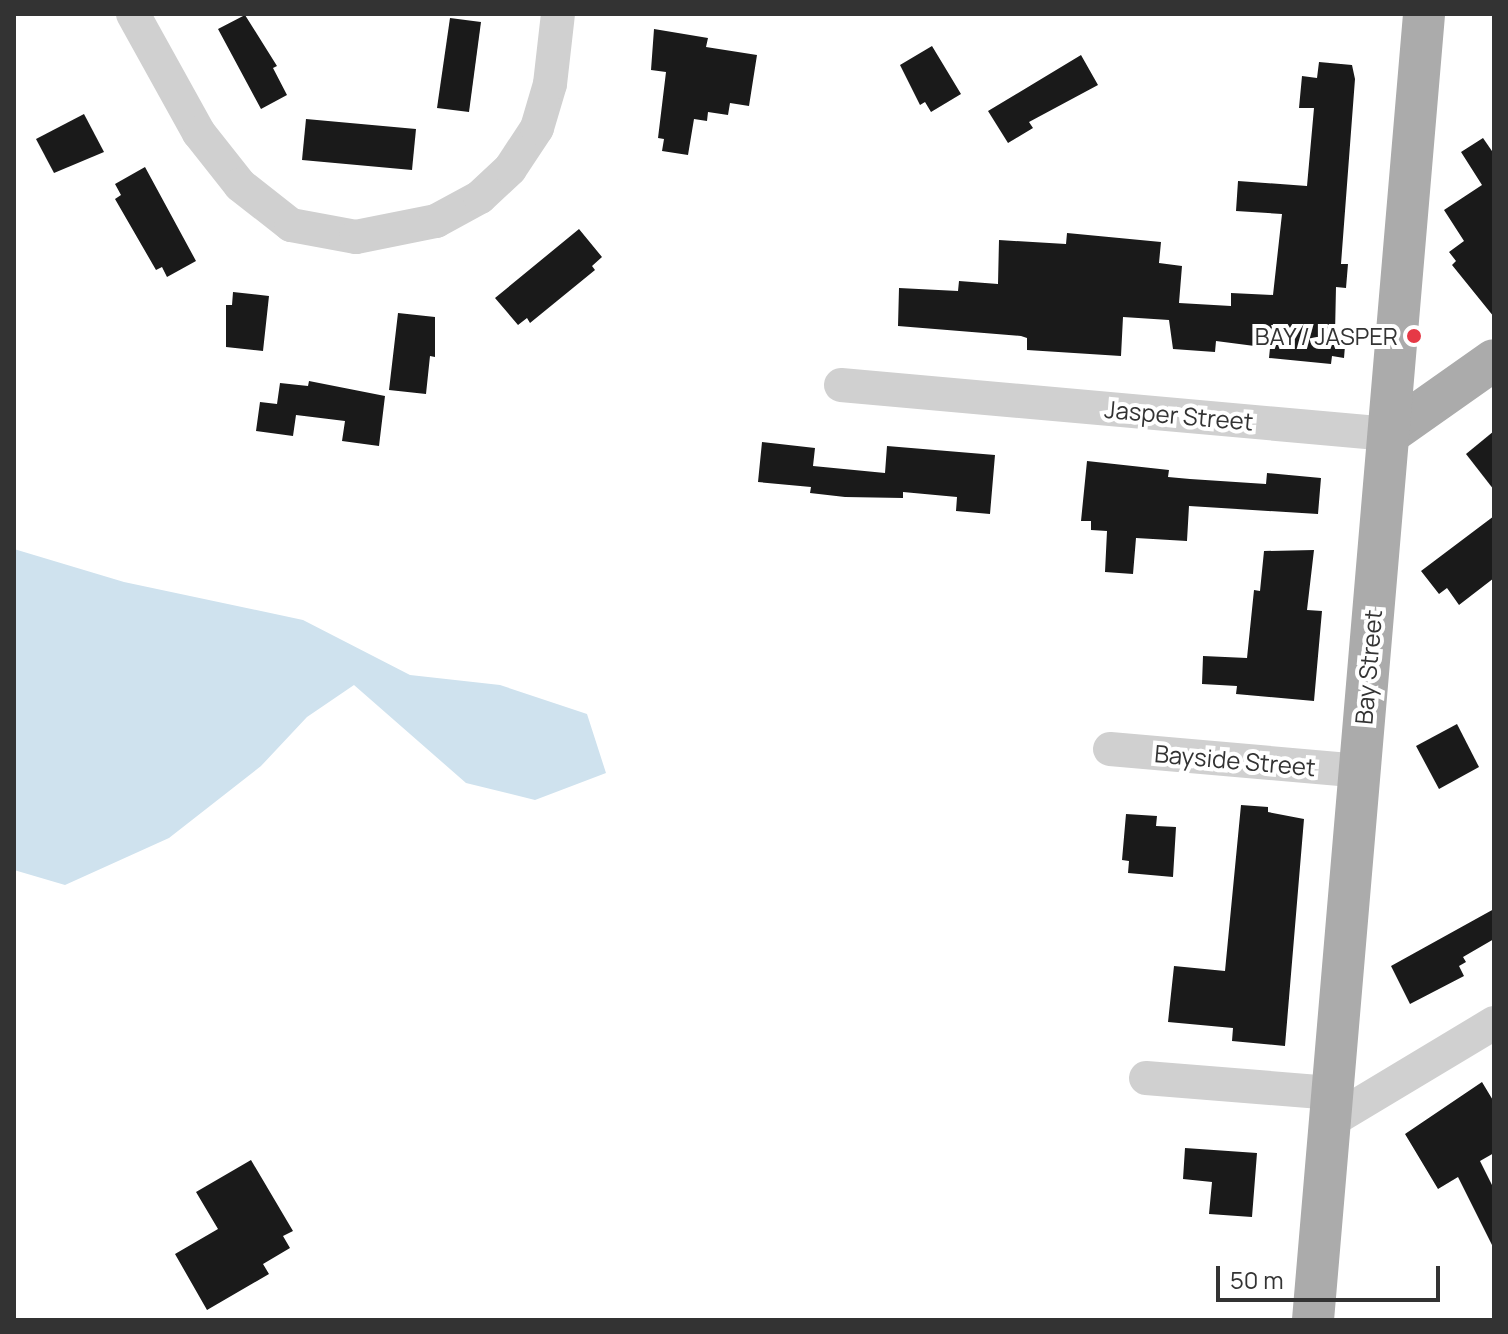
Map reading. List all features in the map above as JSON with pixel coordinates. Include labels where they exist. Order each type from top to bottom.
[{"type":"main road","name":"Bay Street","points":[[1313,1320],[1424,14]]},
{"type":"main road","points":[[1389,434],[1494,360]]},
{"type":"street","points":[[133,14],[199,133],[240,185],[291,225],[356,237],[436,221],[480,197],[510,169],[537,128],[550,84],[558,14]]},
{"type":"street","name":"Jasper Street","points":[[841,385],[1389,434]]},
{"type":"street","name":"Bayside Street","points":[[1110,749],[1360,771]]},
{"type":"street","points":[[1146,1078],[1332,1107],[1494,1023]]},
{"type":"water","points":[[14,549],[124,582],[303,620],[410,675],[500,685],[587,714],[606,773],[535,800],[466,783],[354,685],[307,717],[261,766],[169,838],[65,885],[14,870]]},
{"type":"building","points":[[245,15],[277,66],[273,68],[287,95],[261,109],[218,29]]},
{"type":"building","points":[[450,18],[481,22],[469,112],[437,108]]},
{"type":"building","points":[[654,29],[708,38],[706,47],[757,55],[749,106],[730,103],[728,115],[708,112],[707,121],[694,119],[688,155],[662,151],[664,139],[658,138],[666,72],[651,70]]},
{"type":"building","points":[[932,46],[961,94],[931,112],[925,102],[920,105],[900,65]]},
{"type":"building","points":[[1081,55],[1098,85],[1029,122],[1033,128],[1008,143],[988,111]]},
{"type":"building","points":[[1319,62],[1352,65],[1355,79],[1341,264],[1348,264],[1346,288],[1336,287],[1335,334],[1346,334],[1344,358],[1332,356],[1331,364],[1269,358],[1270,348],[1216,341],[1215,352],[1173,349],[1169,320],[1123,317],[1121,356],[1027,350],[1027,338],[1021,336],[898,326],[899,288],[958,291],[959,281],[998,284],[999,240],[1066,244],[1067,233],[1161,242],[1159,263],[1182,266],[1179,303],[1231,306],[1231,293],[1273,295],[1282,214],[1236,211],[1238,181],[1307,186],[1314,108],[1299,108],[1302,76],[1317,78]]},
{"type":"building","points":[[84,114],[104,152],[54,173],[36,139]]},
{"type":"building","points":[[306,119],[416,129],[412,170],[302,160]]},
{"type":"building","points":[[1483,138],[1494,154],[1494,317],[1452,265],[1456,261],[1449,252],[1464,241],[1444,210],[1482,185],[1461,152]]},
{"type":"building","points":[[145,167],[196,261],[167,277],[162,267],[156,270],[115,199],[121,195],[115,184]]},
{"type":"building","points":[[579,229],[602,257],[592,266],[595,270],[530,323],[527,318],[518,325],[495,298]]},
{"type":"building","points":[[233,292],[269,296],[263,351],[226,347],[226,305],[232,305]]},
{"type":"building","points":[[398,313],[435,317],[435,357],[430,356],[426,394],[389,390]]},
{"type":"building","points":[[309,381],[385,396],[379,446],[342,441],[345,421],[296,415],[293,436],[256,431],[260,402],[277,404],[280,383],[308,386]]},
{"type":"building","points":[[1494,431],[1494,490],[1466,454]]},
{"type":"building","points":[[762,442],[815,448],[813,466],[885,473],[887,446],[995,455],[990,514],[956,511],[957,497],[903,492],[903,498],[845,497],[810,493],[811,487],[758,482]]},
{"type":"building","points":[[1087,461],[1169,470],[1168,477],[1190,479],[1266,484],[1267,473],[1321,478],[1318,514],[1189,506],[1187,541],[1136,538],[1133,574],[1105,572],[1107,531],[1091,530],[1091,521],[1081,521]]},
{"type":"building","points":[[1494,516],[1494,578],[1459,605],[1447,588],[1439,594],[1421,571]]},
{"type":"building","points":[[1314,550],[1307,610],[1322,611],[1314,701],[1236,694],[1237,686],[1202,684],[1203,656],[1247,658],[1254,590],[1260,591],[1264,551]]},
{"type":"building","points":[[1457,724],[1479,767],[1439,789],[1416,746]]},
{"type":"building","points":[[1241,805],[1268,807],[1268,812],[1304,819],[1285,1046],[1232,1041],[1233,1028],[1168,1022],[1174,966],[1225,971]]},
{"type":"building","points":[[1126,814],[1157,816],[1156,826],[1176,827],[1173,877],[1128,873],[1129,861],[1122,860]]},
{"type":"building","points":[[1494,909],[1494,939],[1463,957],[1466,962],[1459,966],[1464,976],[1410,1004],[1391,966]]},
{"type":"building","points":[[1482,1082],[1494,1102],[1494,1153],[1480,1161],[1494,1189],[1494,1249],[1458,1177],[1438,1189],[1405,1134]]},
{"type":"building","points":[[1185,1148],[1257,1153],[1252,1217],[1209,1214],[1212,1182],[1183,1179]]},
{"type":"building","points":[[251,1160],[293,1231],[283,1236],[290,1248],[263,1264],[269,1274],[207,1310],[175,1254],[218,1229],[196,1192]]},
{"type":"place","name":"BAY / JASPER","points":[[1414,336]]}]
